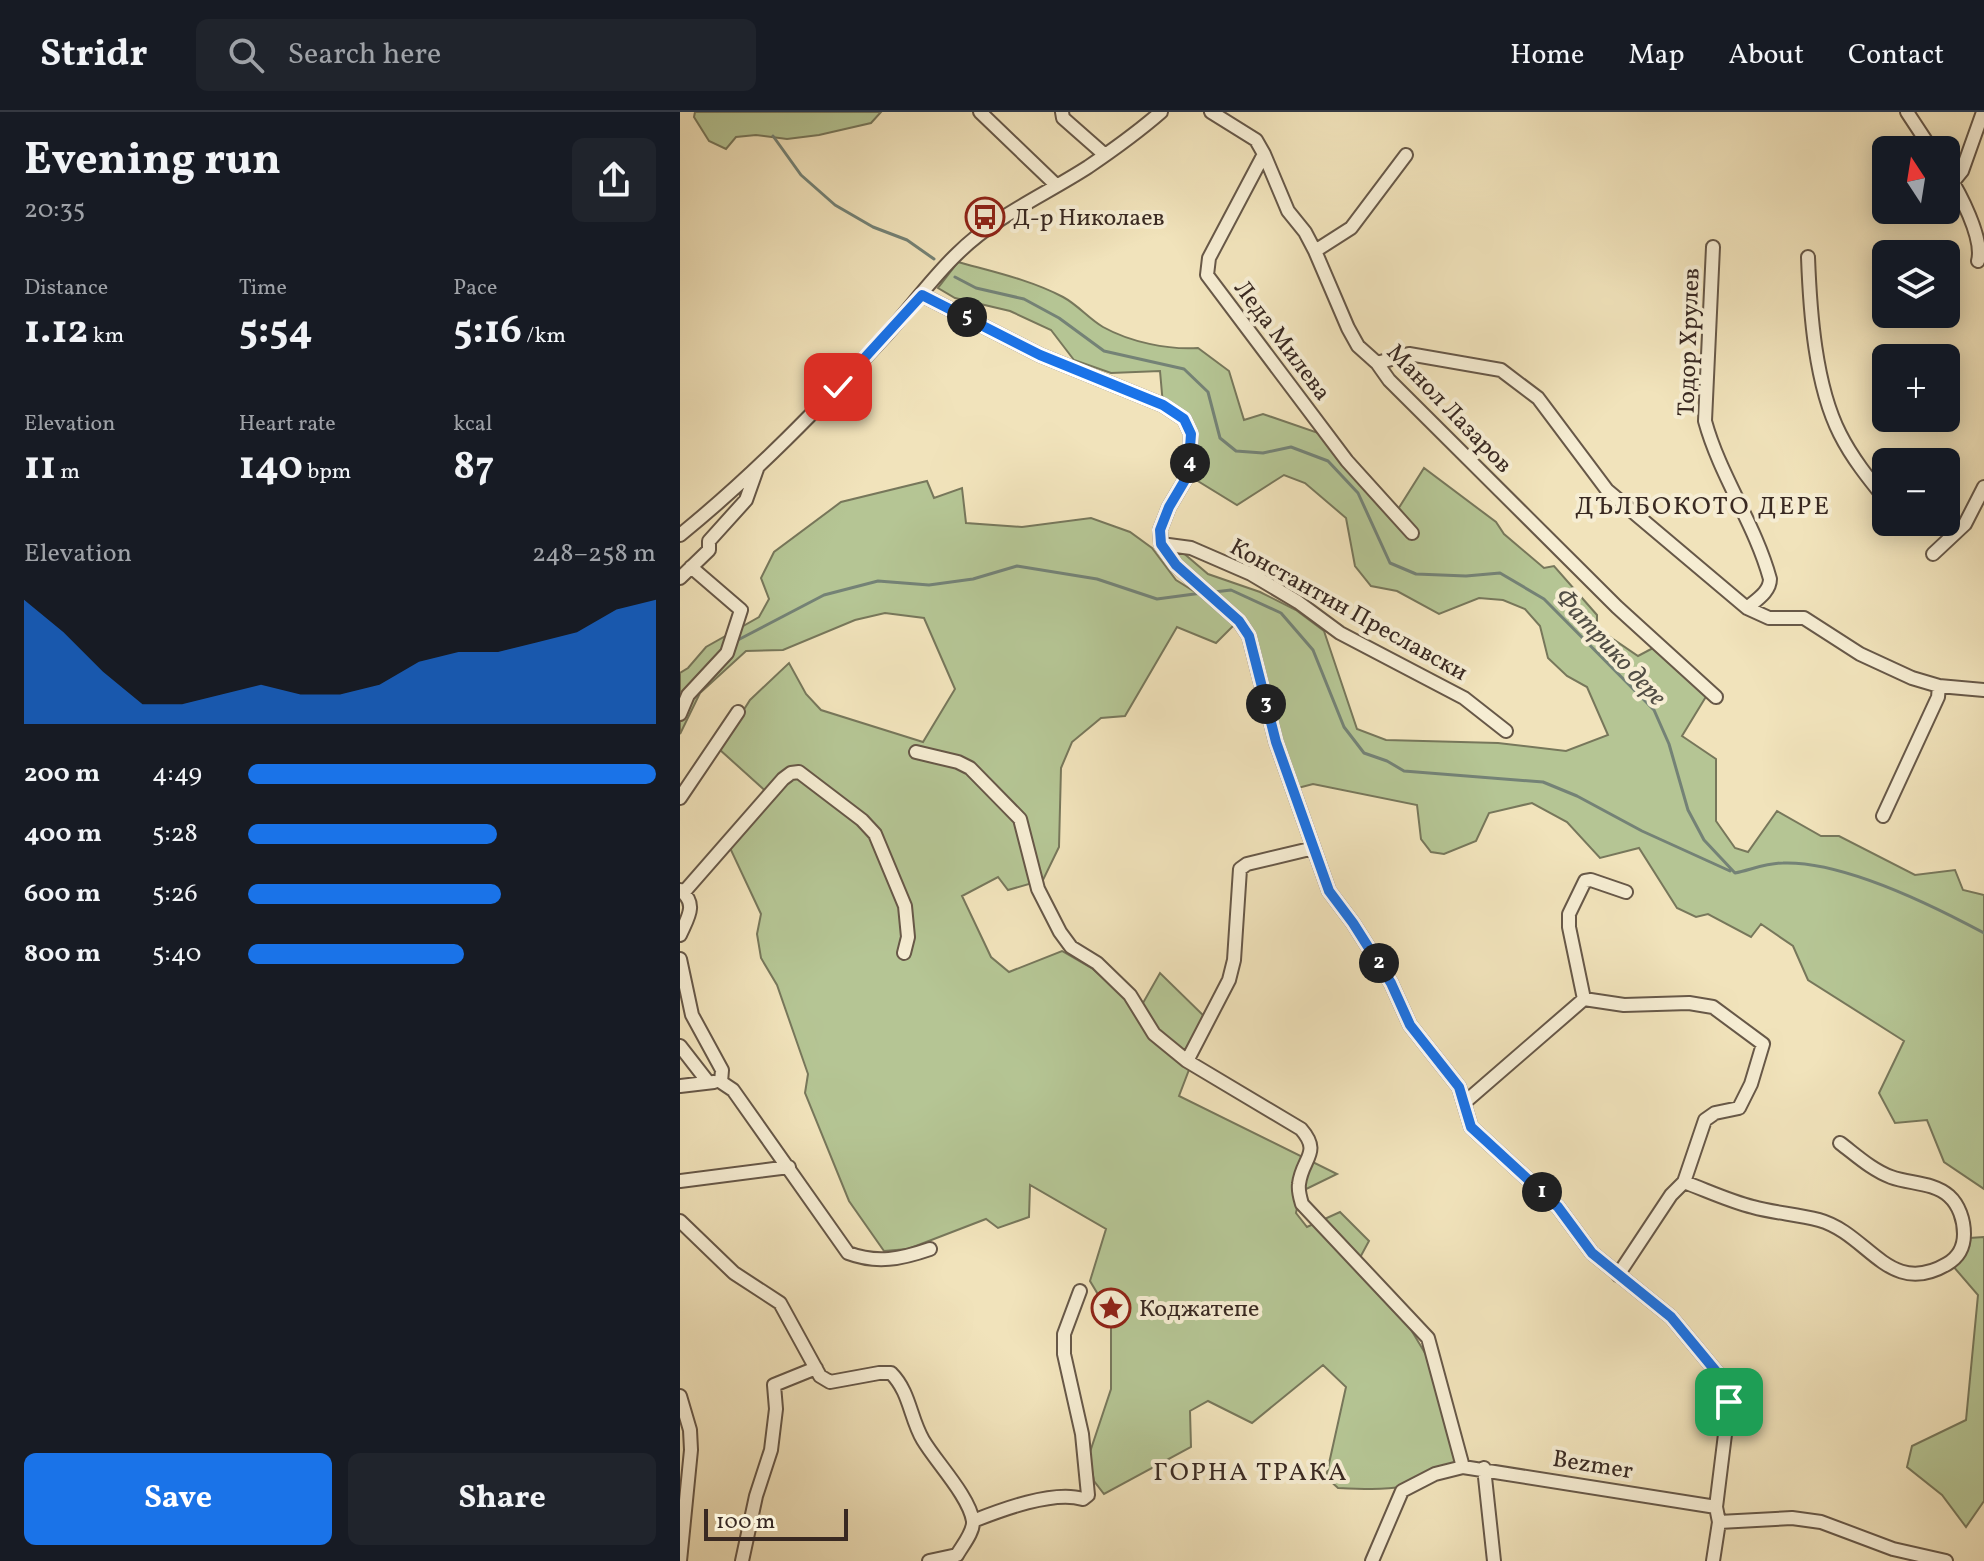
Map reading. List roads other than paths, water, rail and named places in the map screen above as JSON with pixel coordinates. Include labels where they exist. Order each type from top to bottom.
[{"type":"street","points":[[980,112],[1055,184]]},
{"type":"street","points":[[1062,112],[1063,118],[1105,155]]},
{"type":"street","points":[[680,535],[806,421],[955,255],[989,226],[1105,155],[1161,112]]},
{"type":"street","name":"Манол Лазаров","points":[[1211,112],[1256,140],[1288,211],[1315,251],[1358,346],[1617,607],[1716,697]]},
{"type":"street","points":[[1907,112],[1923,136]]},
{"type":"street","points":[[1960,172],[1983,112]]},
{"type":"street","name":"Леда Милева","points":[[1264,154],[1209,258],[1207,275],[1347,461],[1412,533]]},
{"type":"street","points":[[1315,251],[1351,228],[1406,155]]},
{"type":"street","points":[[1960,196],[1978,230],[1980,258]]},
{"type":"street","name":"Тодор Хрулев","points":[[1713,247],[1705,421],[1712,448],[1746,517],[1770,579],[1770,586],[1747,608]]},
{"type":"street","points":[[1808,257],[1816,345],[1828,404],[1855,462],[1872,483]]},
{"type":"street","points":[[922,295],[1040,355],[1163,405],[1184,419],[1191,434],[1188,475],[1169,507],[1160,530],[1161,544],[1176,565],[1239,621],[1249,636],[1276,742],[1329,891],[1391,983],[1410,1025],[1459,1087],[1471,1127],[1558,1207],[1592,1253],[1671,1317],[1724,1381],[1729,1402],[1716,1507],[1719,1522],[1713,1561]]},
{"type":"street","points":[[1377,363],[1409,354],[1501,370],[1538,398],[1607,490],[1747,608],[1769,618],[1804,618],[1860,654],[1912,678],[1939,686],[1984,690]]},
{"type":"street","points":[[680,578],[709,550],[709,541],[746,500],[758,466]]},
{"type":"street","points":[[1933,554],[1965,524],[1984,487]]},
{"type":"street","name":"Константин Преславски","points":[[1161,544],[1191,548],[1251,574],[1298,602],[1340,633],[1475,705],[1506,731]]},
{"type":"street","points":[[680,714],[688,695],[729,647],[741,610],[691,567]]},
{"type":"street","points":[[1883,816],[1938,697],[1939,686]]},
{"type":"street","points":[[680,796],[738,712]]},
{"type":"street","points":[[916,752],[970,768],[1020,819],[1038,889],[1060,932],[1071,947],[1097,963],[1130,995],[1154,1034],[1187,1061],[1301,1129],[1311,1140],[1312,1148],[1298,1188],[1302,1204],[1428,1338],[1463,1467],[1435,1474],[1402,1491],[1372,1561]]},
{"type":"street","points":[[680,935],[692,908],[682,891],[783,779],[799,772],[862,820],[875,834],[905,906],[908,937],[904,953]]},
{"type":"street","points":[[1187,1061],[1229,980],[1234,960],[1240,869],[1247,864],[1314,848]]},
{"type":"street","points":[[1584,999],[1569,927],[1569,914],[1574,901],[1588,879],[1626,892]]},
{"type":"street","points":[[680,959],[692,1015],[722,1070],[714,1082],[680,1086]]},
{"type":"street","points":[[1464,1103],[1584,999],[1624,1005],[1689,1003],[1713,1007],[1763,1044],[1751,1084],[1739,1108],[1715,1113],[1705,1120],[1684,1182],[1671,1195],[1618,1275]]},
{"type":"street","points":[[680,1046],[714,1082],[733,1090],[848,1253],[884,1261],[930,1249]]},
{"type":"street","points":[[1684,1182],[1753,1207],[1822,1221],[1893,1270],[1912,1275],[1930,1274],[1953,1261],[1964,1246],[1964,1229],[1958,1207],[1948,1195],[1932,1186],[1890,1177],[1840,1143]]},
{"type":"street","points":[[680,1181],[789,1167]]},
{"type":"street","points":[[680,1221],[734,1273],[780,1303],[820,1376],[830,1382],[891,1373],[907,1397],[922,1438],[963,1500],[973,1521],[957,1555],[929,1561]]},
{"type":"street","points":[[973,1521],[1009,1507],[1068,1496],[1083,1499],[1088,1495],[1082,1434],[1064,1354],[1064,1334],[1080,1291]]},
{"type":"street","points":[[742,1561],[756,1496],[771,1450],[776,1409],[774,1385],[816,1368]]},
{"type":"street","points":[[680,1396],[690,1430],[691,1450],[680,1561]]},
{"type":"street","name":"Bezmer","points":[[1463,1467],[1716,1507]]},
{"type":"street","points":[[1484,1468],[1494,1561]]},
{"type":"street","points":[[1719,1522],[1792,1518],[1821,1522],[1892,1555],[1946,1561]]},
{"type":"waterway","name":"Фатрико дере","points":[[773,136],[801,175],[835,205],[873,227],[907,240],[934,259]]},
{"type":"waterway","name":"Фатрико дере","points":[[955,277],[976,288],[1024,299],[1059,318],[1104,351],[1184,369],[1208,392],[1220,438],[1236,451],[1263,453],[1291,447],[1328,461],[1358,493],[1390,563],[1416,574],[1466,576],[1500,573],[1544,599],[1654,710],[1669,744],[1688,810],[1704,840],[1735,873],[1783,863],[1832,869],[1913,898],[1984,933]]},
{"type":"waterway","points":[[734,642],[824,595],[878,581],[929,585],[973,579],[1017,566],[1097,579],[1157,599],[1202,593]]},
{"type":"waterway","points":[[1214,592],[1231,590],[1281,613],[1313,650],[1344,727],[1364,753],[1404,771],[1543,782],[1730,871]]},
{"type":"waterway","points":[[680,695],[694,680]]},
{"type":"place","name":"Д-р Николаев","points":[[985,217]]},
{"type":"place","name":"Коджатепе","points":[[1111,1308]]},
{"type":"district","name":"ДЪЛБОКОТО ДЕРЕ","points":[[1703,505]]},
{"type":"district","name":"ГОРНА ТРАКА","points":[[1251,1471]]}]
